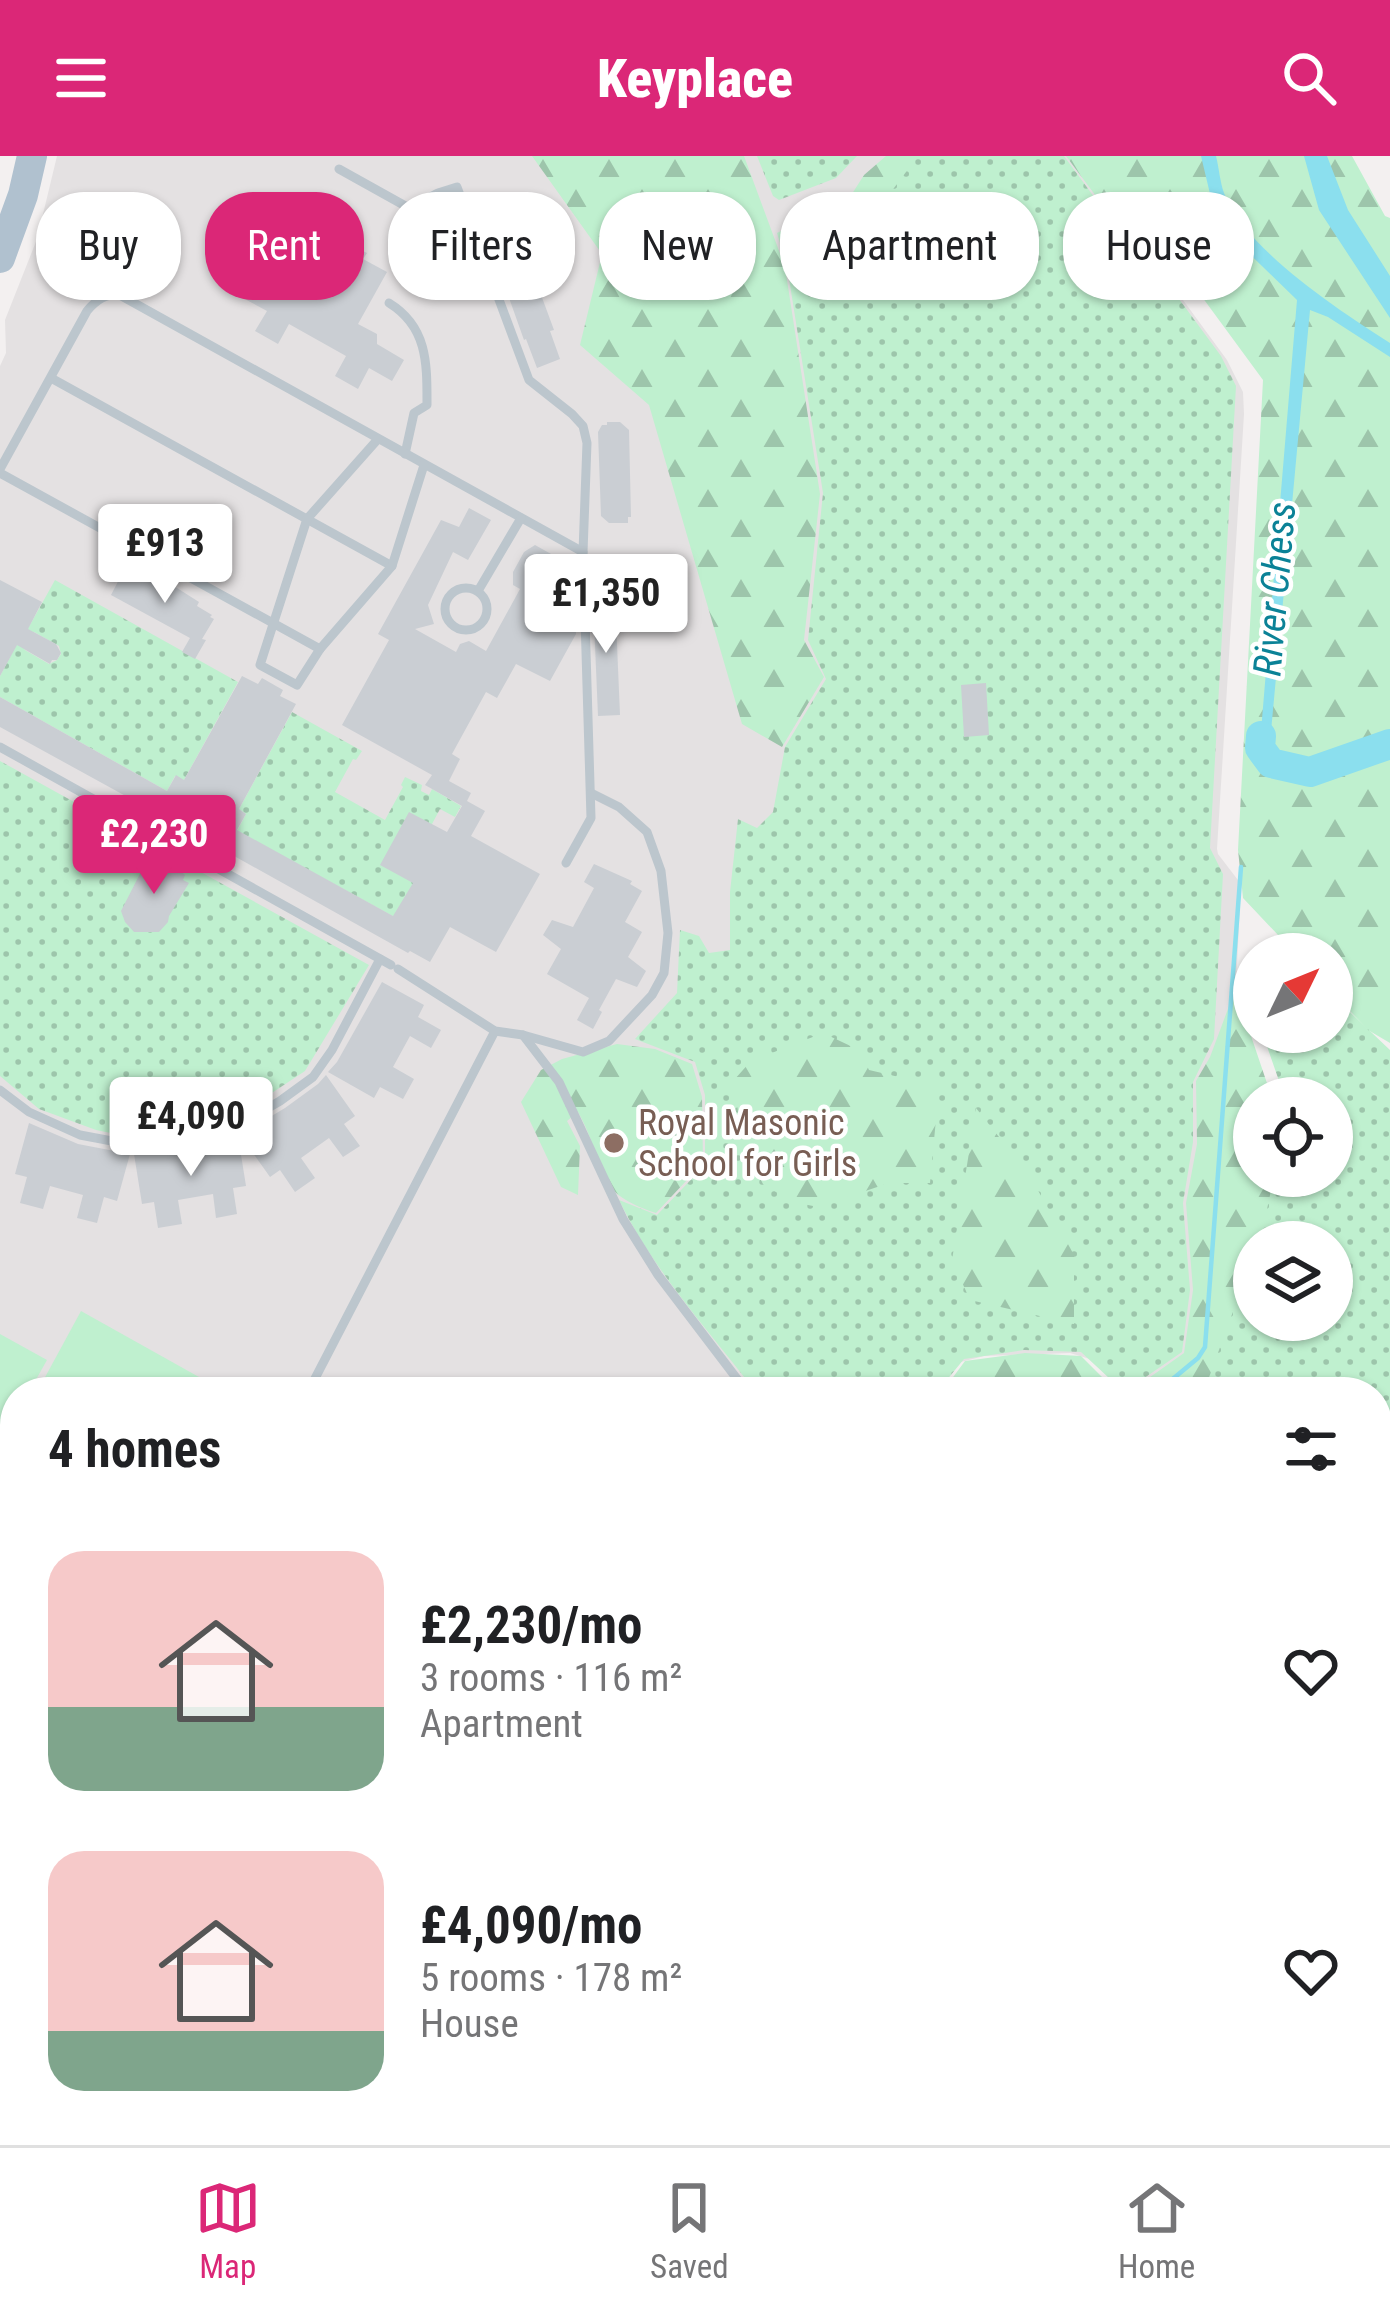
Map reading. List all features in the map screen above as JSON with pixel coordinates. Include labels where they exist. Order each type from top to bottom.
[{"type":"main road","points":[[0,258],[32,156]]},
{"type":"lane","points":[[339,169],[409,208],[458,187],[525,372],[535,387],[583,427],[587,443],[583,553],[591,818],[566,863]]},
{"type":"lane","points":[[320,649],[0,471],[86,311],[99,298],[118,294],[583,553]]},
{"type":"lane","points":[[389,303],[406,314],[421,339],[428,368],[427,405],[414,413],[406,454]]},
{"type":"lane","points":[[51,378],[392,566]]},
{"type":"lane","points":[[378,439],[307,519],[260,664],[297,685],[320,649],[392,566],[424,465]]},
{"type":"lane","points":[[478,591],[520,518]]},
{"type":"lane","points":[[464,588],[478,591],[486,602],[483,622],[472,629],[458,628],[448,620],[448,599],[464,588]]},
{"type":"lane","points":[[0,747],[395,967],[495,1031],[583,1052],[609,1041],[652,995],[664,973],[668,933],[662,871],[647,832],[619,807],[591,793]]},
{"type":"lane","points":[[0,1090],[29,1112],[80,1135],[133,1145],[185,1143],[230,1130],[313,1077],[380,959]]},
{"type":"lane","points":[[316,1377],[495,1031]]},
{"type":"lane","points":[[523,1035],[559,1082],[622,1219],[736,1377]]},
{"type":"shaded area","name":"Royal Masonic School for Girls","points":[[57,156],[1107,156],[1124,192],[1063,192],[1063,300],[1183,300],[1227,360],[1243,392],[1217,849],[1241,884],[1239,933],[1233,933],[1233,1047],[1222,1270],[1176,1377],[1112,1377],[1093,1360],[1070,1353],[984,1356],[957,1363],[936,1377],[0,1377],[0,366],[6,353],[5,320],[36,242],[36,300],[181,300],[181,192],[48,192]]},
{"type":"green space","points":[[532,156],[744,156],[780,253],[780,300],[790,300],[820,494],[804,640],[824,677],[782,747],[742,724],[649,405],[580,345],[599,266],[599,300],[756,300],[756,192],[599,192],[599,250],[575,216],[575,192],[558,192]]},
{"type":"green space","points":[[757,156],[857,156],[836,178],[800,192],[780,192],[779,200]]},
{"type":"green space","points":[[886,156],[918,156],[891,192],[853,192]]},
{"type":"green space","points":[[914,156],[1064,156],[1090,192],[1063,192],[1063,300],[1180,300],[1221,356],[1236,386],[1210,848],[1223,874],[1214,1039],[1193,1082],[1193,1142],[1183,1203],[1190,1290],[1182,1352],[1146,1377],[1108,1377],[1081,1352],[1024,1350],[964,1359],[949,1377],[744,1377],[665,1275],[619,1200],[657,1215],[705,1165],[705,1095],[695,1062],[635,1039],[677,993],[680,930],[699,936],[709,953],[730,950],[738,819],[757,828],[773,812],[785,747],[826,679],[808,640],[823,493],[792,300],[1039,300],[1039,192],[883,192],[891,188]]},
{"type":"green space","points":[[1066,156],[1352,156],[1390,218],[1390,1043],[1353,1014],[1353,933],[1276,933],[1243,898],[1238,850],[1263,380],[1204,300],[1254,300],[1254,192],[1093,192]]},
{"type":"green space","points":[[55,580],[238,682],[184,780],[175,776],[167,791],[0,697],[0,676],[19,640],[25,650],[49,664],[61,654],[59,646],[26,632]]},
{"type":"green space","points":[[292,712],[362,751],[335,792],[385,820],[405,777],[422,785],[421,791],[429,795],[432,789],[461,806],[455,817],[440,809],[432,824],[381,864],[432,893],[400,920],[237,831],[246,814],[239,809]]},
{"type":"green space","points":[[0,761],[369,965],[305,1071],[222,1126],[135,1138],[96,1130],[39,1109],[0,1076]]},
{"type":"green space","points":[[1233,995],[1233,1053],[1257,1053],[1265,1077],[1233,1077],[1233,1197],[1270,1197],[1265,1221],[1233,1221],[1233,1312],[1209,1377],[1150,1377],[1184,1353],[1193,1290],[1186,1203],[1197,1144],[1196,1081]]},
{"type":"green space","points":[[1353,1015],[1390,1050],[1390,1377],[1209,1377],[1233,1298],[1233,1341],[1353,1341],[1353,1221],[1256,1221],[1264,1197],[1353,1197],[1353,1077],[1278,1077],[1269,1053],[1353,1053]]},
{"type":"green space","points":[[823,1033],[859,1050],[869,1070],[899,1077],[934,1077],[930,1183],[889,1183],[818,1207],[793,1202],[763,1184],[742,1143],[734,1080],[751,1061]]},
{"type":"green space","points":[[617,1044],[655,1049],[692,1064],[702,1097],[703,1163],[656,1213],[634,1205],[609,1185],[578,1112],[567,1121],[580,1146],[578,1195],[561,1187],[521,1102],[541,1070],[562,1059]]},
{"type":"green space","points":[[976,1108],[1030,1176],[1074,1255],[1074,1324],[970,1300],[952,1260]]},
{"type":"green space","points":[[81,1311],[199,1377],[45,1377]]},
{"type":"green space","points":[[0,1334],[47,1360],[37,1377],[0,1377]]},
{"type":"green space","points":[[1025,1353],[1081,1356],[1102,1377],[953,1377],[965,1361]]},
{"type":"water","points":[[1201,156],[1216,156],[1224,192],[1210,192]]},
{"type":"water","points":[[1304,156],[1327,156],[1348,210],[1390,276],[1390,318],[1319,210]]},
{"type":"water","points":[[1254,238],[1321,296],[1390,343],[1390,357],[1310,310],[1269,753],[1278,767],[1313,775],[1390,747],[1390,758],[1314,785],[1272,776],[1258,767],[1297,300],[1254,258]]},
{"type":"building","points":[[364,260],[387,272],[358,324],[377,334],[377,344],[404,360],[392,381],[369,368],[358,389],[335,376],[346,356],[289,324],[278,344],[255,331],[267,311],[247,300],[364,300]]},
{"type":"building","points":[[510,300],[543,300],[560,359],[537,368]]},
{"type":"building","points":[[607,422],[620,422],[629,430],[628,523],[609,523],[601,516],[598,432]]},
{"type":"building","points":[[469,508],[491,520],[468,560],[453,552],[428,605],[434,624],[415,629],[456,652],[469,641],[486,651],[520,589],[513,585],[513,572],[524,552],[535,545],[569,564],[564,574],[575,580],[576,634],[550,681],[516,664],[497,698],[486,692],[452,754],[460,759],[449,781],[471,793],[467,801],[485,811],[471,836],[540,874],[496,952],[450,927],[430,962],[408,953],[218,847],[192,838],[162,816],[0,727],[0,697],[167,791],[176,775],[184,780],[242,676],[258,684],[262,678],[296,704],[239,809],[246,814],[237,830],[393,916],[413,883],[380,865],[409,812],[447,832],[462,806],[425,785],[432,775],[342,725],[389,640],[378,634],[441,520],[459,527]]},
{"type":"building","points":[[126,566],[139,573],[142,568],[212,615],[195,659],[182,652],[190,638],[111,595]]},
{"type":"building","points":[[0,580],[42,602],[28,629],[56,644],[61,653],[57,660],[50,664],[17,645],[0,676]]},
{"type":"building","points":[[615,597],[620,715],[598,716],[593,598]]},
{"type":"building","points":[[986,683],[989,735],[964,737],[961,685]]},
{"type":"building","points":[[156,859],[178,867],[189,883],[159,932],[134,932],[121,911],[147,860],[153,864]]},
{"type":"building","points":[[594,864],[632,881],[642,891],[625,922],[642,932],[628,957],[646,971],[637,987],[616,979],[593,1029],[577,1020],[589,998],[547,974],[561,949],[543,935],[552,920],[573,927],[594,888],[584,882]]},
{"type":"building","points":[[382,982],[424,1005],[418,1017],[441,1030],[431,1048],[410,1036],[393,1067],[414,1079],[403,1099],[380,1087],[374,1098],[328,1072]]},
{"type":"building","points":[[326,1075],[355,1116],[344,1124],[360,1146],[343,1157],[329,1138],[301,1158],[315,1178],[295,1192],[280,1170],[270,1177],[240,1135],[285,1108]]},
{"type":"building","points":[[29,1123],[78,1144],[130,1154],[117,1201],[104,1197],[97,1223],[77,1218],[83,1195],[50,1186],[43,1209],[20,1203],[27,1177],[15,1174]]},
{"type":"building","points":[[238,1136],[246,1186],[233,1188],[237,1214],[216,1218],[213,1194],[178,1200],[182,1224],[158,1228],[154,1202],[142,1204],[134,1154],[187,1152]]},
{"type":"waterway","name":"River Chess","points":[[1261,736],[1260,748],[1271,763],[1310,772],[1390,744]]},
{"type":"waterway","points":[[1175,1377],[1205,1347],[1241,867]]},
{"type":"place","name":"Royal Masonic School for Girls","points":[[614,1143]]}]
